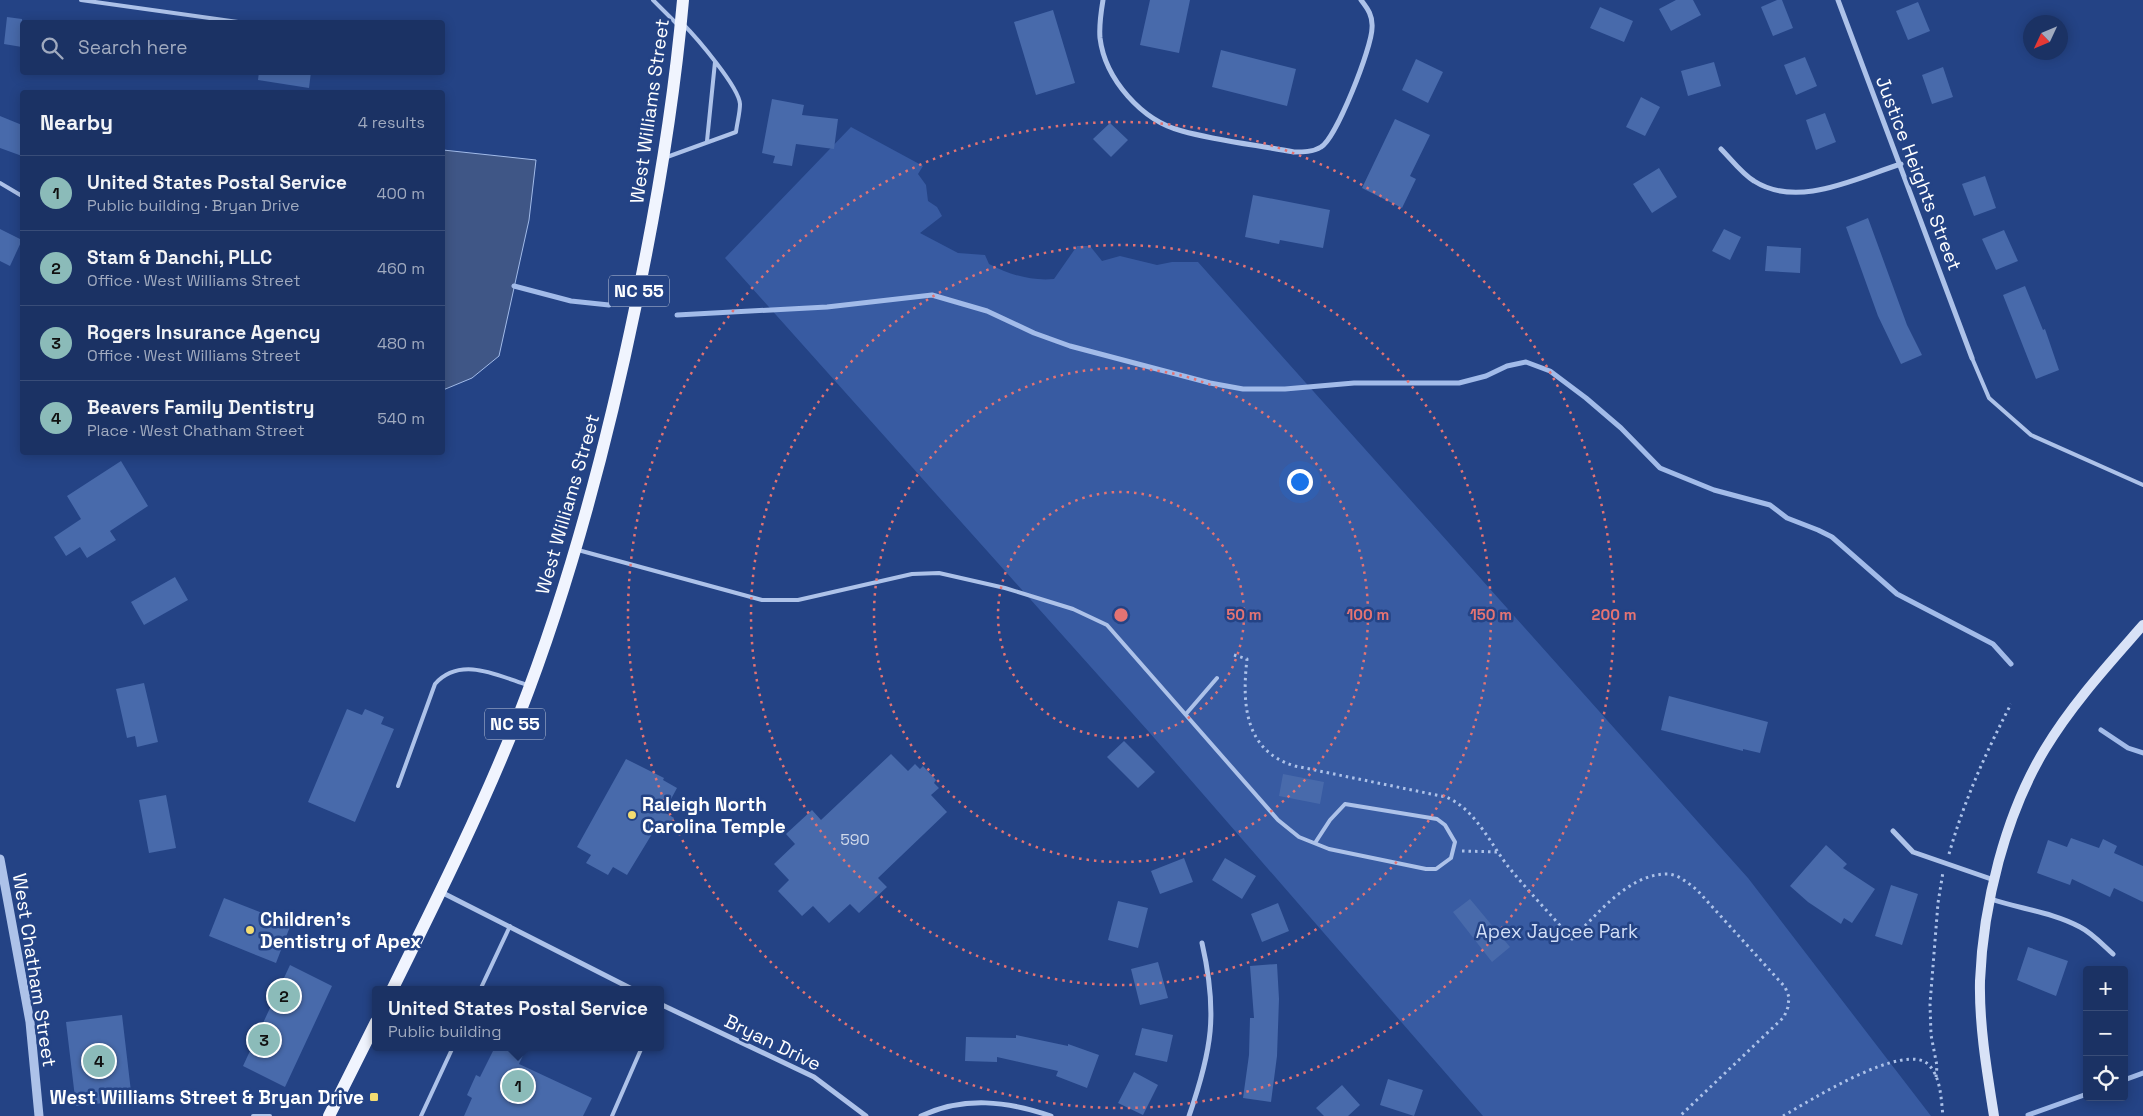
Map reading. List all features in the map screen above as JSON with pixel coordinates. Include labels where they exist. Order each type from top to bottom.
[{"type":"main road","name":"West Williams Street","points":[[394,986],[485,796],[529,686],[576,550],[605,445],[624,365],[648,248],[664,158],[683,0]]},
{"type":"main road","points":[[1994,1116],[1983,1029],[1980,982],[1986,919],[1994,880],[2013,819],[2044,750],[2084,692],[2143,625]]},
{"type":"main road","points":[[329,1116],[372,1030]]},
{"type":"street","points":[[1103,0],[1100,38],[1107,61],[1119,84],[1147,114],[1181,131],[1294,152],[1306,152],[1322,147],[1337,128],[1370,41],[1371,14],[1361,0]]},
{"type":"street","name":"Justice Heights Street","points":[[1838,0],[1901,164],[1972,358]]},
{"type":"street","points":[[1721,149],[1753,181],[1782,192],[1813,192],[1901,164]]},
{"type":"street","points":[[1893,831],[1913,852],[1994,880]]},
{"type":"street","name":"West Chatham Street","points":[[0,860],[30,1022],[39,1116]]},
{"type":"street","points":[[440,892],[626,986]]},
{"type":"street","points":[[1990,898],[2009,906],[2058,917],[2074,924],[2082,928],[2113,954]]},
{"type":"street","points":[[1189,1116],[1203,1076],[1211,1038],[1213,1010],[1209,974],[1202,943]]},
{"type":"street","name":"Bryan Drive","points":[[664,1006],[814,1077],[866,1116]]},
{"type":"street","points":[[921,1116],[950,1105],[987,1102],[1010,1104],[1051,1116]]},
{"type":"lane","points":[[81,0],[224,20]]},
{"type":"lane","points":[[653,0],[681,26],[714,62],[735,89],[740,103],[736,132],[664,158]]},
{"type":"lane","points":[[707,141],[714,62]]},
{"type":"lane","points":[[0,183],[20,195]]},
{"type":"lane","points":[[1972,358],[1989,398],[2031,435],[2143,485]]},
{"type":"lane","points":[[576,550],[762,600],[798,600],[912,574],[939,573],[1005,588],[1073,609],[1107,625],[1278,820],[1299,837],[1329,849],[1426,869],[1436,869],[1445,864],[1451,858],[1455,842],[1451,832],[1437,819],[1345,804],[1330,820],[1315,843]]},
{"type":"lane","points":[[398,786],[435,684],[444,674],[468,668],[484,671],[529,686]]},
{"type":"lane","points":[[1186,714],[1217,678]]},
{"type":"lane","points":[[482,986],[510,926]]},
{"type":"lane","points":[[421,1116],[451,1051]]},
{"type":"lane","points":[[612,1116],[640,1051]]},
{"type":"lane","points":[[253,1116],[270,1116]]},
{"type":"path","points":[[1234,656],[1247,659],[1244,688],[1246,711],[1254,734],[1271,755],[1282,763],[1446,797],[1457,802],[1476,821],[1498,852],[1572,939],[1617,896],[1636,883],[1667,874],[1683,879],[1697,890],[1785,987],[1789,997],[1784,1017],[1680,1116]]},
{"type":"path","points":[[1949,852],[1981,762],[2011,704]]},
{"type":"path","points":[[1464,851],[1498,852]]},
{"type":"path","points":[[1942,877],[1930,1004],[1931,1035],[1943,1116]]},
{"type":"path","points":[[1783,1116],[1885,1063],[1904,1059],[1916,1059],[1928,1064],[1936,1077]]},
{"type":"green space","name":"Apex Jaycee Park","points":[[851,127],[923,166],[918,174],[926,185],[928,201],[937,207],[942,216],[920,233],[958,253],[985,255],[989,264],[1005,271],[1029,278],[1045,279],[1054,279],[1077,246],[1090,246],[1102,261],[1120,256],[1157,265],[1172,262],[1198,262],[1748,878],[1931,1116],[1483,1116],[1149,732],[725,258]]},
{"type":"shaded area","points":[[445,150],[536,160],[529,220],[499,356],[472,378],[445,389]]},
{"type":"building","points":[[1150,0],[1190,0],[1179,53],[1140,45]]},
{"type":"building","points":[[1676,0],[1693,0],[1701,15],[1671,31],[1659,9]]},
{"type":"building","points":[[1777,0],[1782,0],[1793,28],[1773,36],[1761,7]]},
{"type":"building","points":[[1918,2],[1930,31],[1908,40],[1896,11]]},
{"type":"building","points":[[1600,7],[1633,21],[1624,42],[1590,28]]},
{"type":"building","points":[[1053,10],[1075,83],[1036,95],[1014,22]]},
{"type":"building","points":[[7,17],[22,19],[20,20],[20,47],[4,44]]},
{"type":"building","points":[[1221,50],[1296,69],[1287,106],[1212,87]]},
{"type":"building","points":[[1805,57],[1817,86],[1796,95],[1784,65]]},
{"type":"building","points":[[1416,59],[1443,72],[1428,103],[1402,90]]},
{"type":"building","points":[[1714,62],[1721,86],[1688,96],[1681,71]]},
{"type":"building","points":[[1943,67],[1953,97],[1932,104],[1922,75]]},
{"type":"building","points":[[259,75],[311,75],[309,88],[258,80]]},
{"type":"building","points":[[1641,97],[1660,107],[1645,136],[1626,127]]},
{"type":"building","points":[[772,99],[804,105],[802,115],[838,119],[834,149],[796,144],[792,166],[773,163],[775,156],[762,153]]},
{"type":"building","points":[[1825,113],[1836,142],[1816,150],[1806,120]]},
{"type":"building","points":[[0,116],[20,124],[20,155],[0,148]]},
{"type":"building","points":[[1395,119],[1430,135],[1410,176],[1416,179],[1402,208],[1362,188]]},
{"type":"building","points":[[1110,123],[1128,140],[1111,157],[1093,139]]},
{"type":"building","points":[[1659,168],[1677,197],[1652,213],[1633,184]]},
{"type":"building","points":[[1985,176],[1996,208],[1974,216],[1962,184]]},
{"type":"building","points":[[1253,195],[1330,210],[1323,248],[1280,240],[1279,244],[1245,237]]},
{"type":"building","points":[[1868,218],[1907,325],[1922,355],[1901,364],[1878,316],[1846,227]]},
{"type":"building","points":[[0,229],[20,239],[20,244],[10,266],[0,261]]},
{"type":"building","points":[[1724,229],[1741,237],[1730,260],[1712,251]]},
{"type":"building","points":[[2004,230],[2018,261],[1996,270],[1982,239]]},
{"type":"building","points":[[1767,246],[1801,248],[1800,273],[1765,271]]},
{"type":"building","points":[[2025,286],[2043,330],[2045,329],[2059,370],[2036,379],[2003,295]]},
{"type":"building","points":[[121,461],[148,506],[110,531],[116,540],[87,558],[80,547],[66,556],[54,537],[81,519],[67,496]]},
{"type":"building","points":[[175,577],[188,600],[144,625],[131,602]]},
{"type":"building","points":[[144,683],[158,742],[137,747],[135,736],[127,738],[116,689]]},
{"type":"building","points":[[1669,696],[1768,722],[1760,753],[1743,749],[1743,751],[1661,730]]},
{"type":"building","points":[[347,709],[362,715],[365,709],[384,717],[381,724],[394,729],[355,822],[308,802]]},
{"type":"building","points":[[1124,741],[1155,772],[1138,788],[1107,757]]},
{"type":"building","points":[[891,754],[908,771],[915,764],[920,769],[923,766],[936,780],[934,783],[939,788],[931,795],[947,812],[878,878],[887,887],[859,913],[850,904],[829,923],[813,906],[802,916],[778,891],[789,880],[774,864],[795,844],[786,834],[812,810],[821,820]]},
{"type":"building","name":"Raleigh North Carolina Temple","points":[[626,759],[664,778],[663,780],[677,788],[664,812],[674,818],[665,834],[655,829],[627,875],[613,867],[608,875],[586,863],[591,855],[577,847]]},
{"type":"building","points":[[1283,774],[1324,782],[1320,804],[1279,796]]},
{"type":"building","points":[[166,795],[176,848],[149,853],[139,800]]},
{"type":"building","points":[[2071,838],[2099,848],[2103,839],[2117,846],[2114,853],[2143,866],[2143,902],[2114,888],[2110,897],[2072,879],[2070,885],[2037,873],[2048,840],[2067,847]]},
{"type":"building","points":[[1826,845],[1847,864],[1843,868],[1875,889],[1852,923],[1844,918],[1841,924],[1808,902],[1790,886]]},
{"type":"building","points":[[1184,858],[1193,882],[1160,894],[1151,871]]},
{"type":"building","points":[[1225,858],[1256,876],[1242,899],[1212,880]]},
{"type":"building","points":[[1891,885],[1918,894],[1902,945],[1875,936]]},
{"type":"building","name":"Children's Dentistry of Apex","points":[[224,898],[291,924],[276,963],[209,936]]},
{"type":"building","points":[[1470,899],[1510,947],[1492,962],[1453,912]]},
{"type":"building","points":[[1118,901],[1148,908],[1138,948],[1108,940]]},
{"type":"building","points":[[1278,903],[1289,931],[1262,942],[1251,914]]},
{"type":"building","points":[[2028,947],[2068,961],[2056,996],[2017,980]]},
{"type":"building","points":[[1158,962],[1168,998],[1140,1005],[1131,969]]},
{"type":"building","points":[[1277,964],[1279,999],[1277,1056],[1271,1102],[1243,1098],[1249,1055],[1250,1018],[1254,1018],[1250,966]]},
{"type":"building","points":[[290,965],[332,986],[285,1087],[243,1066]]},
{"type":"building","points":[[122,1015],[132,1100],[76,1106],[66,1022]]},
{"type":"building","points":[[1142,1028],[1173,1035],[1167,1062],[1135,1055]]},
{"type":"building","points":[[1016,1035],[1068,1046],[1068,1044],[1099,1055],[1087,1088],[1056,1076],[1058,1071],[997,1057],[997,1062],[965,1061],[966,1037],[1016,1038]]},
{"type":"building","points":[[493,1051],[525,1051],[519,1064],[592,1098],[583,1116],[464,1116],[472,1098],[467,1095],[476,1075],[480,1077]]},
{"type":"building","points":[[1134,1072],[1158,1085],[1143,1115],[1118,1103]]},
{"type":"building","points":[[1388,1079],[1423,1090],[1414,1116],[1380,1105]]},
{"type":"building","points":[[1342,1085],[1360,1105],[1348,1116],[1324,1116],[1316,1108]]},
{"type":"waterway","points":[[514,286],[571,301],[609,305]]},
{"type":"waterway","points":[[677,315],[827,307],[932,295],[987,311],[1034,333],[1070,346],[1210,383],[1243,389],[1285,389],[1354,383],[1459,383],[1486,376],[1507,366],[1526,362],[1550,371],[1586,398],[1621,428],[1660,468],[1714,490],[1770,505],[1787,518],[1832,537],[1897,594],[1993,644],[2011,664]]},
{"type":"waterway","points":[[2101,730],[2128,748],[2143,753]]},
{"type":"waterway","points":[[2128,1079],[2143,1073]]},
{"type":"waterway","points":[[2028,1115],[2083,1095]]},
{"type":"place","name":"Raleigh North Carolina Temple","points":[[632,815]]},
{"type":"place","name":"Children's Dentistry of Apex","points":[[250,930]]},
{"type":"place","name":"Stam & Danchi, PLLC","points":[[284,996]]},
{"type":"place","name":"Rogers Insurance Agency","points":[[264,1040]]},
{"type":"place","name":"Beavers Family Dentistry","points":[[99,1061]]},
{"type":"place","name":"United States Postal Service","points":[[518,1086]]},
{"type":"place","name":"West Williams Street & Bryan Drive","points":[[374,1097]]}]
